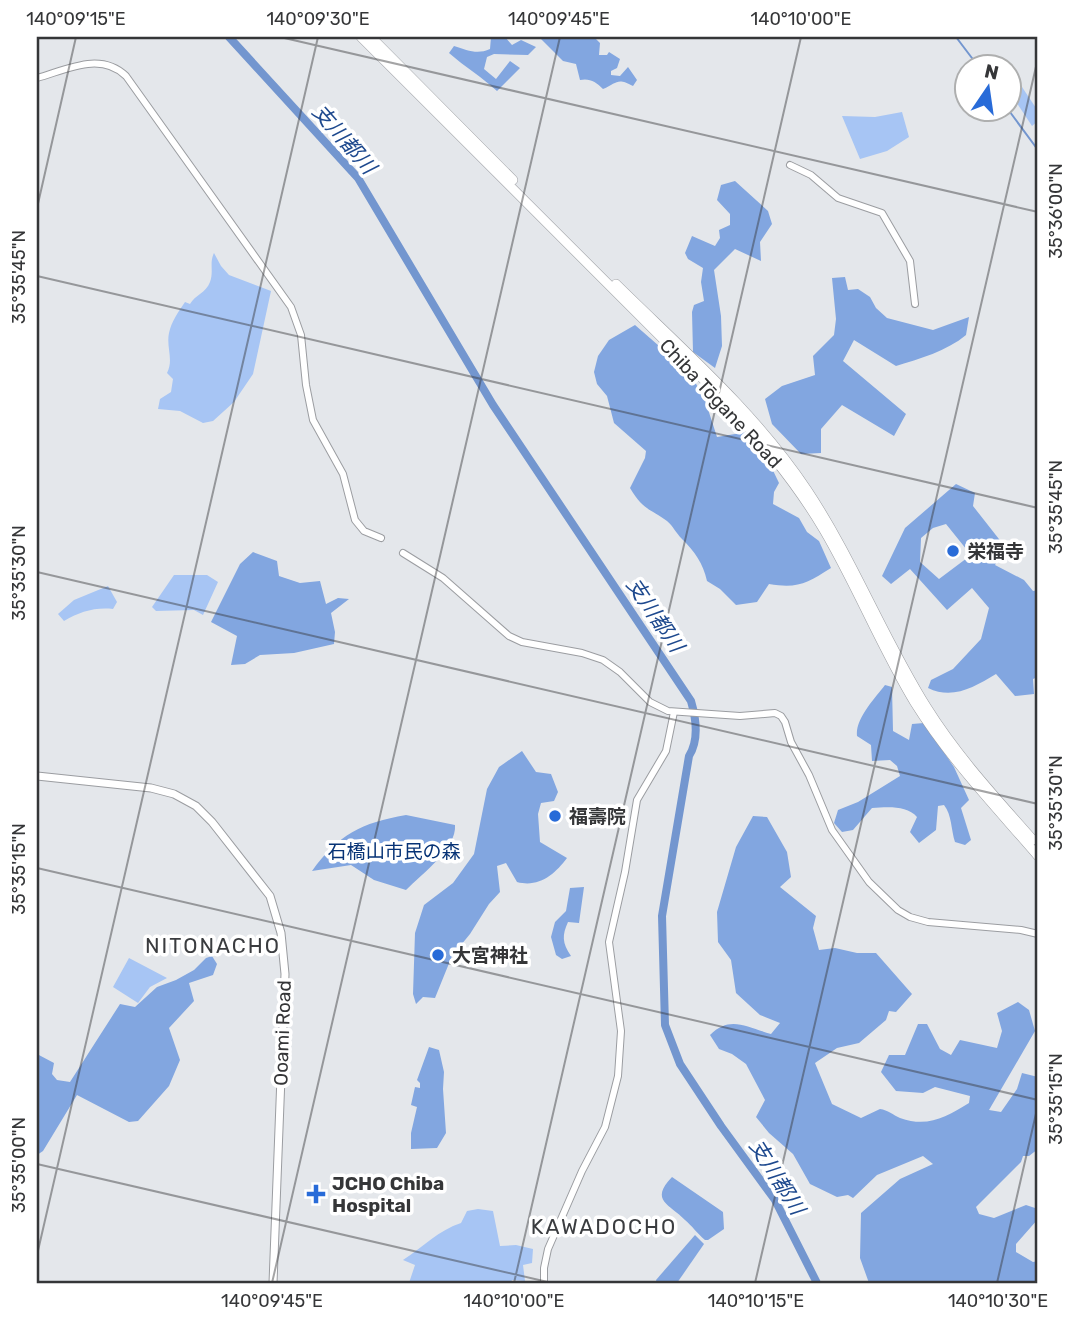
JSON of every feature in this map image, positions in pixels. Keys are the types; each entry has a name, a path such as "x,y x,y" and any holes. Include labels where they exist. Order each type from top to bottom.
{"highway":[{"name":"Chiba Tōgane Road","path":"359,37 716,392 771,453 825,532 887,654 934,732 964,772 1038,856"},
{"path":"371,37 456,122"},
{"path":"380,37 456,122"},
{"name":"Chiba Tōgane Road","path":"456,122 747,414 782,456 824,518 927,708 968,764 1038,846"}],"main road":[{"name":"Ooami Road","path":"37,776 151,788 186,800 212,822 270,896 281,933 285,974 273,1283"}],"street":[{"path":"37,78 93,62 110,64 126,76 291,306 301,335 313,420 343,474 355,520 364,531 381,538"},
{"path":"790,165 811,175 838,198 882,213 910,261 915,303"},
{"path":"403,553 443,578 509,636 522,642 582,653 603,660 620,672 650,702 674,712 748,716 775,713 782,717 791,742 810,775 832,830 874,887 902,914 928,922 1021,930 1038,934"},
{"path":"544,1283 548,1249 582,1171 605,1127 618,1076 621,1031 609,942 622,887 637,800 666,751 674,712"}],"shaded area":[{"path":"1023,88 1038,111 1038,121 1032,126 1023,112"},
{"path":"902,112 909,137 887,151 860,159 842,116 875,117"},
{"path":"214,253 229,275 271,291 253,374 234,402 213,421 203,423 180,411 158,409 160,399 171,392 173,379 167,373 170,363 170,329 185,302 190,304 208,286"},
{"path":"174,575 207,575 218,582 203,615 194,610 156,611 152,607"},
{"path":"108,586 117,602 113,609 87,611 64,621 58,614 74,600"},
{"path":"129,958 167,978 150,987 138,1003 113,987"},
{"path":"467,1211 493,1211 500,1246 516,1245 533,1249 532,1263 523,1265 525,1281 409,1283 415,1265 403,1260 438,1234 461,1223"}],"green space":[{"path":"491,37 505,37 512,45 521,40 536,47 528,55 494,54 487,57 484,69 496,79 510,61 520,68 497,91 449,53 454,46 476,52 485,51 490,49"},
{"path":"539,37 594,37 600,43 599,55 607,55 609,52 620,59 611,75 620,76 628,67 637,80 633,86 620,81 603,89 593,81 580,80 576,64 563,61"},
{"path":"735,181 768,211 772,224 760,242 761,261 735,249 714,270 721,316 722,346 715,368 693,352 692,312 694,305 704,301 701,282 703,268 688,259 685,253 692,236 715,246 720,238 719,230 730,225 730,214 717,200 721,185"},
{"path":"845,277 848,290 858,289 870,297 876,308 887,318 933,330 969,317 966,335 942,350 896,366 854,340 843,361 906,414 894,436 842,405 821,429 821,453 801,454 772,424 765,399 782,386 815,375 813,356 834,335 836,319 832,278"},
{"path":"635,325 690,373 705,400 717,437 747,432 766,456 779,483 774,492 773,504 799,518 807,532 819,541 831,568 802,584 769,584 757,602 736,605 720,589 707,581 698,558 669,523 639,501 630,488 646,451 614,423 607,396 597,384 594,372 598,356 609,340"},
{"path":"956,484 975,493 973,506 1006,548 995,565 1024,580 1033,591 1038,590 1038,677 1033,679 1034,694 1015,696 996,674 955,692 946,693 928,688 931,680 953,669 981,639 989,608 972,588 947,610 910,569 891,584 882,576 905,528","holes":["946,524 971,555 939,579 920,562 921,538 933,528"]},
{"path":"253,552 277,561 279,576 300,583 320,581 326,604 338,598 349,599 331,613 335,632 334,644 294,653 260,655 245,664 231,665 237,636 211,622 240,564"},
{"path":"885,685 892,687 893,731 909,740 912,724 924,723 954,767 969,800 961,808 971,840 965,845 955,842 944,805 938,806 936,830 919,843 910,832 917,817 908,810 872,808 853,830 842,832 834,823 838,810 858,802 900,776 897,766 890,760 872,761 871,745 857,736 862,716"},
{"path":"522,751 536,772 551,774 558,792 554,801 541,803 538,814 540,842 567,858 552,874 532,883 517,882 506,863 497,866 500,892 452,956 435,998 423,997 416,1004 413,994 415,933 424,905 453,883 474,854 487,789 499,767"},
{"name":"石橋山市民の森","path":"406,815 455,825 454,834 445,851 406,890 374,880 351,865 312,871 332,848 352,832 376,822"},
{"path":"753,816 767,817 787,852 791,877 780,887 816,916 813,928 819,950 835,948 857,953 876,953 912,994 896,1012 889,1011 886,1020 859,1043 837,1048 815,1063 832,1104 861,1118 880,1109 910,1121 928,1121 944,1117 969,1103 970,1096 935,1087 923,1093 896,1091 881,1072 889,1055 905,1055 918,1024 927,1024 940,1049 951,1055 960,1040 997,1048 1002,1031 997,1013 1018,1002 1029,1010 1035,1031 989,1110 1001,1112 1017,1089 1022,1073 1038,1077 1038,1149 1029,1156 1023,1156 1021,1162 976,1207 979,1214 994,1218 1026,1205 1038,1209 1038,1219 1016,1244 1016,1252 1033,1262 1038,1261 1038,1283 869,1283 860,1258 861,1213 900,1179 933,1164 923,1156 877,1175 853,1198 848,1195 837,1197 810,1184 793,1154 769,1133 756,1117 765,1100 746,1064 719,1049 710,1035 724,1025 731,1024 771,1034 780,1023 760,1015 736,993 731,960 718,942 717,912 736,847"},
{"path":"584,887 579,923 568,922 565,931 564,939 571,956 562,959 556,955 551,937 555,922 566,911 570,888"},
{"path":"212,956 217,964 213,975 189,983 194,1001 169,1028 180,1060 169,1086 138,1121 129,1122 77,1095 43,1151 37,1155 37,1054 54,1063 52,1074 57,1080 70,1082 120,1004 135,1007 157,987 194,970 206,958"},
{"path":"429,1047 439,1050 444,1072 446,1133 437,1148 411,1149 411,1133 417,1107 411,1105 415,1087 420,1088 417,1080"},
{"path":"672,1177 723,1212 724,1229 705,1240 664,1202 662,1192"},
{"path":"695,1235 704,1244 677,1283 657,1283 656,1280"}],"waterway":[{"name":"支川都川","path":"229,37 358,178 493,405 691,701 695,736 689,756 662,916 665,1025 680,1064 775,1200 817,1283"},
{"path":"956,37 967,52"},
{"path":"1017,122 1038,150"}],"place":[{"name":"栄福寺","path":"953,551"},
{"name":"福壽院","path":"555,816"},
{"name":"大宮神社","path":"438,955"},
{"name":"JCHO Chiba Hospital","path":"316,1194"}],"district":[{"name":"NITONACHO","path":"213,946"},
{"name":"KAWADOCHO","path":"604,1227"}]}
